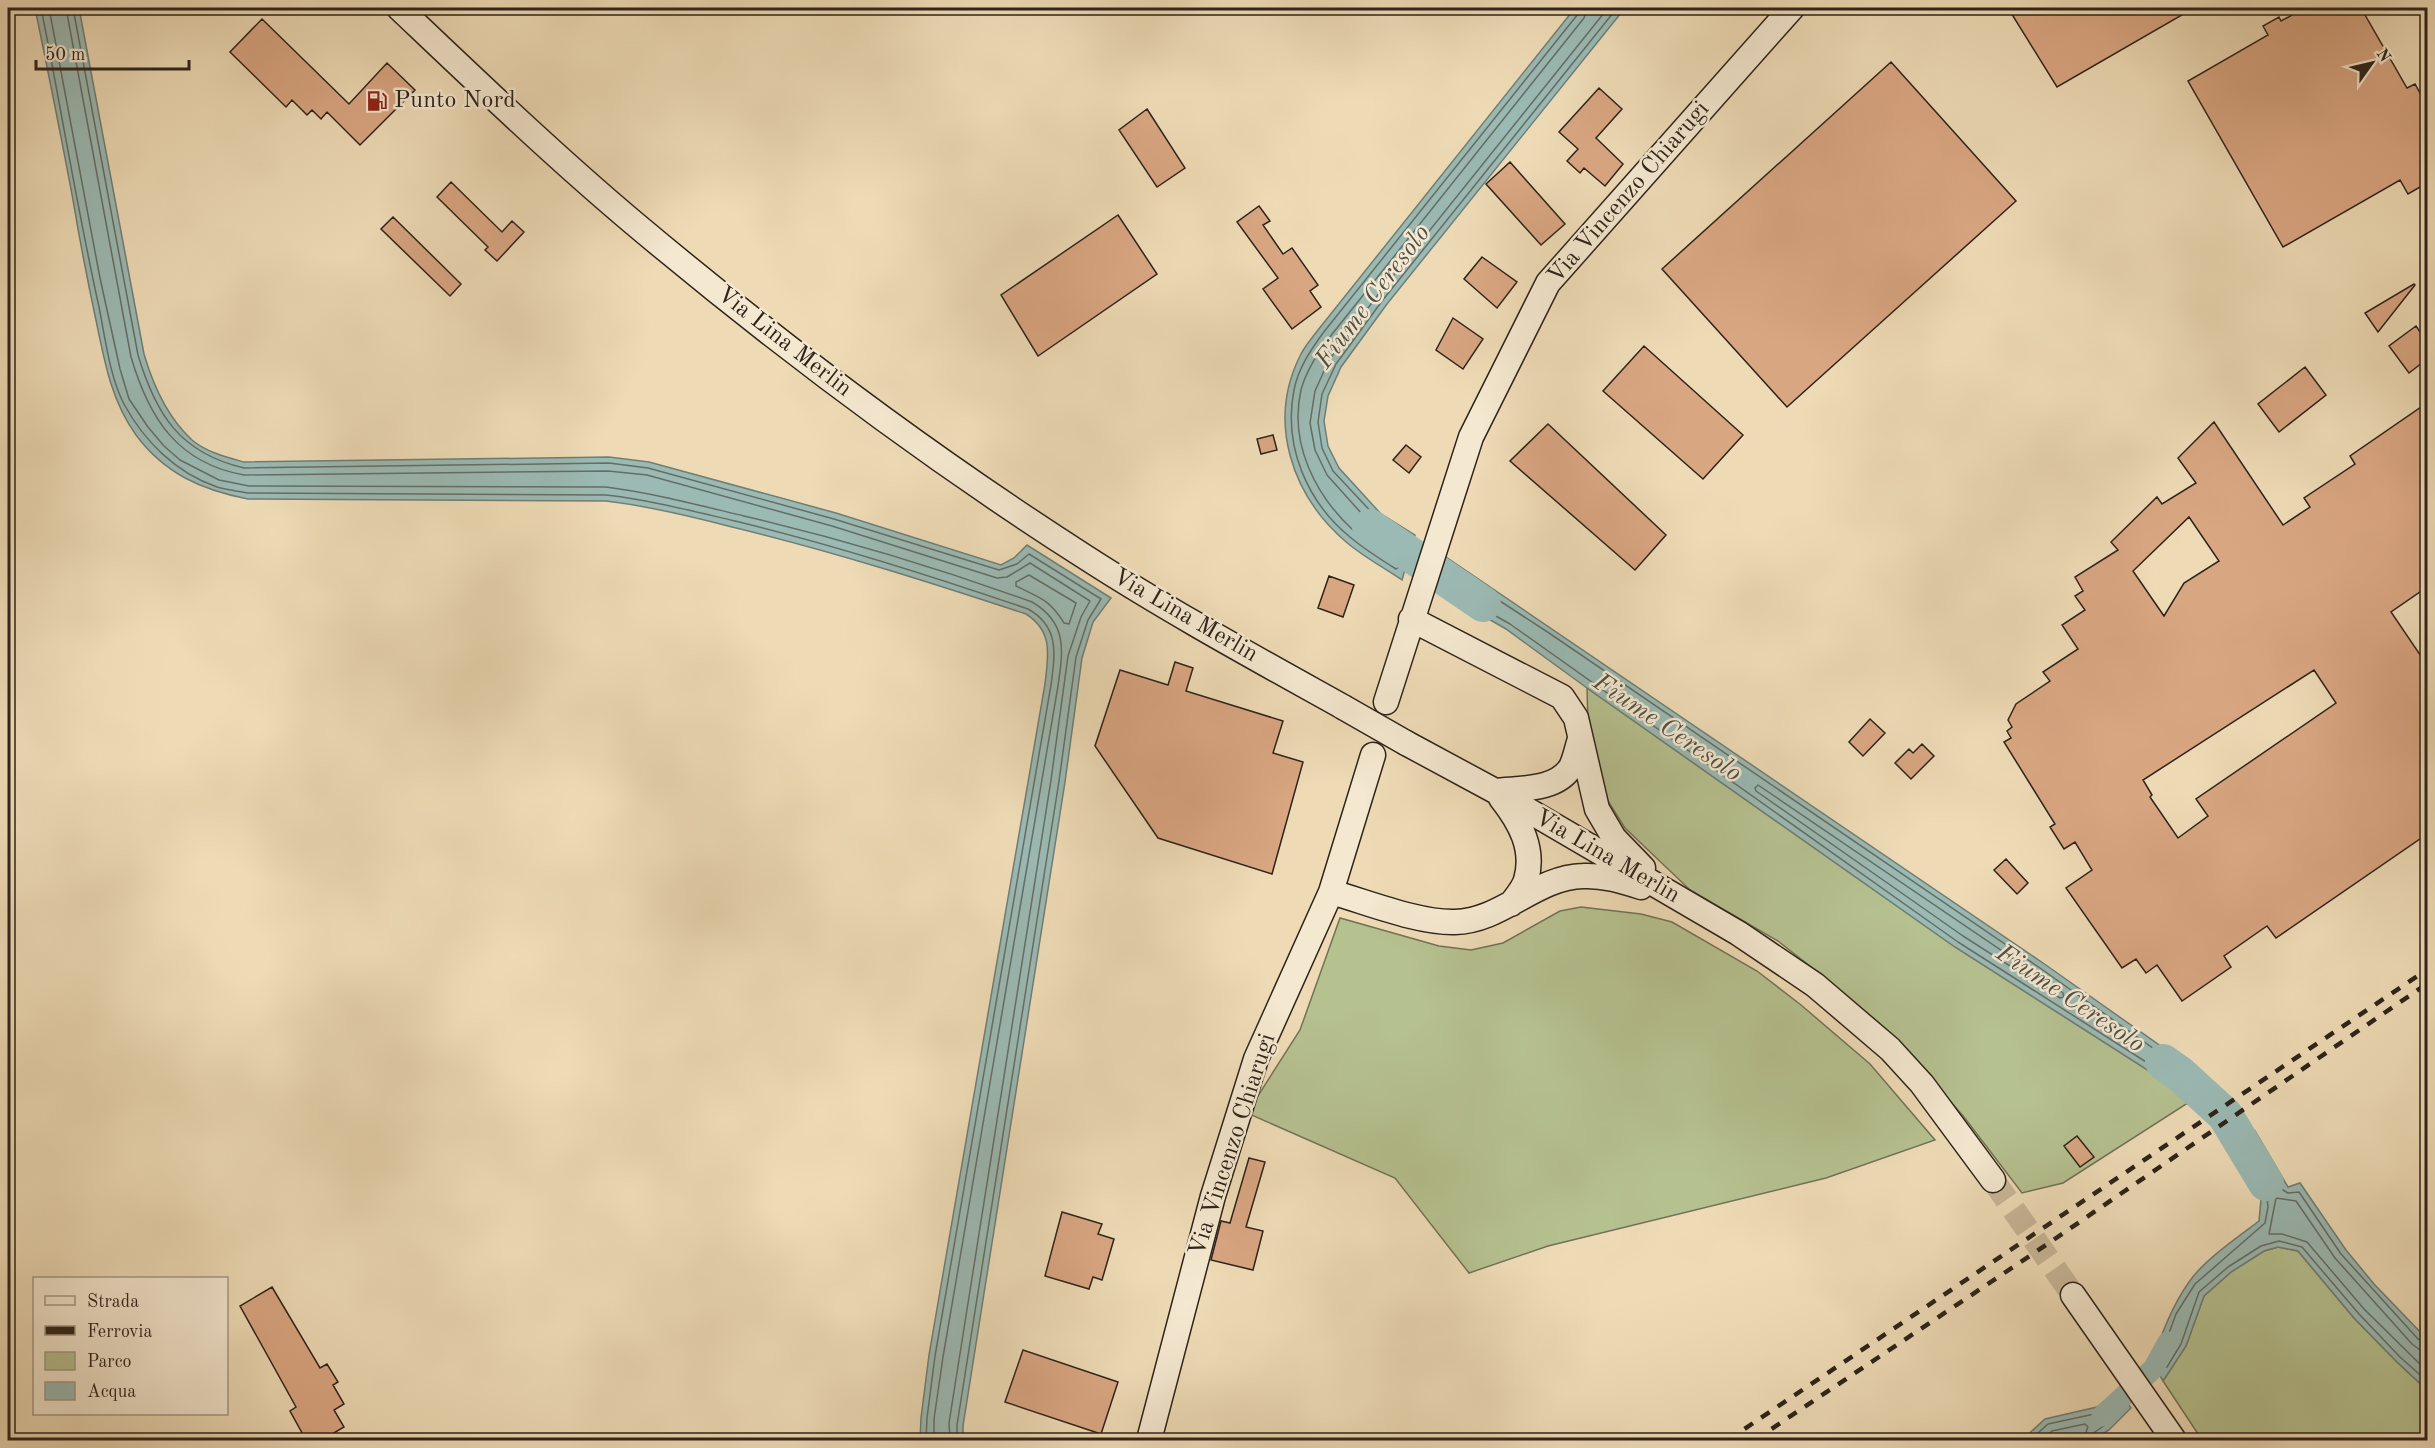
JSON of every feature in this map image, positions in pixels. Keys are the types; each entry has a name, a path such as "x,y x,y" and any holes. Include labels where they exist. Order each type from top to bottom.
{"main road":[{"name":"Via Lina Merlin","path":"399,8 489,93 634,223 834,383 972,481 1107,571 1206,630 1495,791 1780,959 1815,985 1890,1049 1922,1084 1993,1180"},
{"name":"Via Vincenzo Chiarugi","path":"1386,702 1471,437 1548,283 1792,8"},
{"path":"1411,619 1562,697 1576,718 1597,809 1614,838 1634,861 1679,899"},
{"path":"1495,791 1545,785 1559,780 1571,766 1580,739"},
{"name":"Via Vincenzo Chiarugi","path":"1149,1440 1213,1196 1256,1059 1331,892 1373,755"},
{"path":"1495,791 1525,835 1529,858 1526,881 1511,904"},
{"path":"1331,892 1421,918 1455,922 1491,915 1547,885 1581,876 1608,878 1679,899"},
{"path":"2073,1295 2174,1440"}],"green space":[{"path":"1587,688 1955,947 2165,1081 2191,1101 2063,1183 2022,1193 1964,1117 1895,1038 1778,941 1690,890 1625,828 1608,801 1600,779 1588,724"},
{"path":"1581,907 1641,914 1672,922 1757,971 1870,1064 1935,1140 1826,1178 1548,1246 1469,1273 1395,1178 1247,1113 1300,1030 1340,918 1439,946 1471,950 1503,943 1560,911"},
{"path":"2278,1247 2298,1251 2354,1318 2427,1390 2427,1440 2202,1440 2163,1381 2186,1346 2204,1296 2231,1272 2264,1251"}],"water":[{"path":"35,8 79,8 144,354 168,411 183,431 204,448 244,462 609,457 649,462 836,513 1001,565 1014,558 1027,545 1111,598 1093,622 1082,658 1065,782 963,1426 963,1440 920,1440 921,1418 929,1355 1045,684 1048,654 1041,629 1026,614 953,590 769,536 638,506 606,501 248,499 215,491 172,470 147,449 136,435 121,409 110,382 90,294"},
{"path":"1575,8 1625,8 1387,304 1341,367 1328,396 1324,421 1328,446 1339,468 1381,514 1415,535 1402,580 1365,557 1345,541 1326,523 1311,502 1290,456 1286,431 1286,406 1290,381 1300,356 1311,339"},
{"path":"1446,557 2043,963 2216,1085 2191,1101 2165,1081 1955,947 1506,629 1440,591"},
{"path":"2255,1131 2288,1187 2300,1183 2346,1250 2374,1284 2427,1339 2427,1390 2354,1318 2298,1251 2278,1247 2264,1251 2231,1272 2204,1296 2186,1346 2163,1381 2152,1362 2168,1320 2183,1291 2203,1265 2259,1221 2261,1199 2229,1149"},
{"path":"2118,1390 2131,1408 2109,1430 2095,1439 2022,1440 2045,1419 2097,1407"}],"building":[{"path":"2008,8 2194,8 2057,87"},
{"path":"2305,8 2361,8 2407,88 2415,84 2427,106 2427,183 2408,194 2400,180 2283,247 2188,81 2268,35 2263,26 2279,17 2281,21"},
{"path":"262,19 349,104 387,63 415,90 360,145 327,112 321,119 312,110 307,115 292,100 286,107 230,52"},
{"path":"1891,62 2016,201 1787,407 1662,269"},
{"path":"1599,88 1622,109 1596,138 1623,164 1605,186 1584,168 1580,173 1567,161 1578,149 1559,132"},
{"path":"1147,109 1185,168 1157,187 1119,130"},
{"path":"1510,162 1565,224 1541,245 1486,184"},
{"path":"451,182 502,232 512,221 524,232 497,261 485,250 488,247 437,197"},
{"path":"1259,206 1270,221 1263,225 1283,254 1292,248 1318,285 1310,291 1321,307 1292,329 1263,289 1278,278 1237,222"},
{"path":"1118,215 1157,274 1038,356 1001,295"},
{"path":"393,217 461,284 450,296 381,229"},
{"path":"1482,257 1517,282 1497,308 1464,279"},
{"path":"2415,285 2378,332 2365,313"},
{"path":"1453,318 1483,339 1463,369 1436,350"},
{"path":"2416,326 2427,342 2421,347 2427,359 2409,373 2389,346"},
{"path":"1644,346 1743,435 1703,479 1603,391"},
{"path":"2305,367 2326,395 2279,432 2258,404"},
{"path":"2427,403 2427,587 2391,612 2427,665 2427,834 2276,938 2267,926 2224,956 2231,967 2182,1001 2157,965 2146,973 2136,959 2122,968 2066,888 2092,870 2075,842 2064,849 2050,827 2055,824 2004,742 2011,738 2007,731 2012,727 2008,720 2016,704 2050,681 2043,672 2078,649 2062,625 2085,610 2075,596 2083,591 2075,577 2118,550 2111,542 2157,497 2162,504 2196,483 2178,458 2214,422 2283,525 2310,507 2304,498 2355,464 2350,456","holes":["2189,517 2219,561 2184,583 2164,616 2133,571","2314,670 2336,703 2196,799 2208,816 2178,838 2150,797 2152,795 2143,780"]},
{"path":"1548,424 1666,535 1635,570 1510,461"},
{"path":"1273,435 1277,450 1261,454 1257,439"},
{"path":"1406,445 1421,457 1409,473 1393,460"},
{"path":"1329,576 1354,585 1343,617 1318,608"},
{"path":"1175,662 1193,668 1186,691 1283,721 1273,753 1303,762 1272,874 1158,838 1095,746 1120,670 1168,685"},
{"path":"1870,719 1885,733 1863,756 1849,742"},
{"path":"1922,744 1934,756 1911,779 1895,763 1909,749 1913,753"},
{"path":"2006,859 2028,883 2017,894 1994,870"},
{"path":"2077,1136 2094,1157 2080,1167 2064,1146"},
{"path":"1249,1158 1265,1162 1246,1227 1263,1231 1253,1270 1211,1260 1221,1221 1230,1223"},
{"path":"1062,1212 1102,1224 1098,1234 1114,1239 1102,1280 1093,1277 1089,1289 1045,1276"},
{"path":"272,1287 320,1368 327,1364 338,1382 333,1385 344,1404 334,1410 344,1427 322,1440 306,1440 290,1411 296,1407 240,1306"},
{"path":"1023,1350 1118,1382 1101,1434 1005,1402"}],"waterway":[{"name":"Fiume Ceresolo","path":"1370,527 1483,604"},
{"name":"Fiume Ceresolo","path":"2163,1062 2180,1074 2225,1115 2266,1183"},
{"path":"2102,1416 2153,1369 2168,1342"}],"tunnel":[{"path":"1993,1180 2073,1295"}],"railway":[{"path":"1728,1440 2428,969"},
{"path":"1755,1440 2046,1245 2428,983"}],"place":[{"name":"Punto Nord","path":"377,101"}]}
